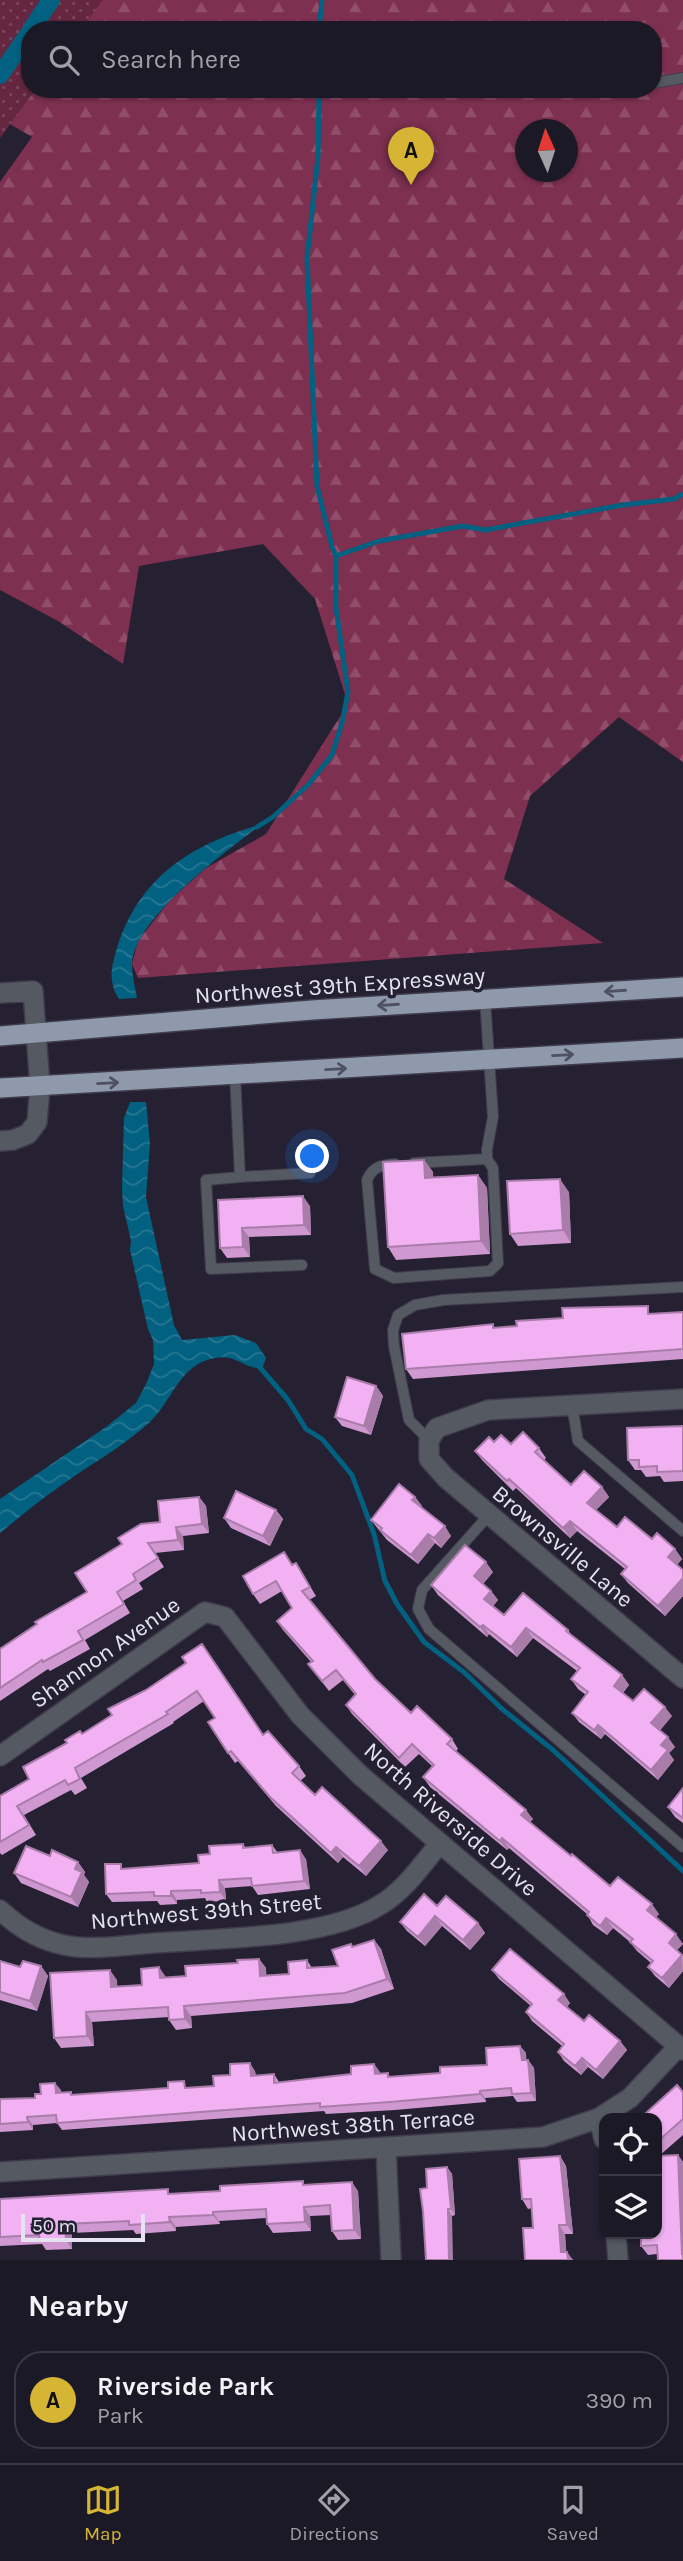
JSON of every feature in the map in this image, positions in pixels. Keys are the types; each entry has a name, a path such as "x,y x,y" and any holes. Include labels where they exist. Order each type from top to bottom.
{"highway":[{"name":"Northwest 39th Expressway","path":"0,1036 485,999 683,987"},
{"path":"0,1088 683,1048"}],"street":[{"path":"0,993 33,991 40,1087 37,1122 28,1134 0,1142"},
{"path":"429,1440 438,1428 488,1410 683,1399"},
{"name":"Brownsville Lane","path":"429,1440 429,1459 446,1478 683,1678"},
{"name":"Shannon Avenue","path":"0,1756 205,1612"},
{"name":"North Riverside Drive","path":"205,1612 225,1617 300,1715 360,1775 681,2048"},
{"name":"Northwest 39th Street","path":"0,1910 16,1924 39,1937 66,1946 121,1945 313,1929 349,1920 381,1905 410,1879 439,1844"},
{"name":"Northwest 38th Terrace","path":"0,2172 542,2137 598,2118 630,2098 681,2048"},
{"path":"386,2148 391,2260"},
{"path":"616,2239 618,2260"}],"lane":[{"path":"662,82 683,78"},
{"path":"485,999 494,1117 487,1149 492,1168 498,1263 491,1271 394,1278 375,1269 366,1180 371,1171 382,1165 488,1159"},
{"path":"235,1075 240,1177"},
{"path":"302,1265 211,1269 205,1180 310,1173"},
{"path":"429,1440 409,1420 394,1346 393,1330 398,1315 415,1305 443,1300 683,1287"},
{"path":"572,1405 578,1441 683,1531"},
{"path":"488,1516 422,1590 418,1609 429,1629 683,1847"}],"green space":[{"path":"0,0 683,0 683,762 619,717 530,796 504,879 603,943 138,978 132,964 138,941 171,899 206,868 266,834 348,704 315,599 263,544 139,566 123,664 58,621 0,590 0,182 32,137 0,118"}],"shaded area":[{"path":"0,0 103,0 88,21 21,21 21,98 29,98 0,138"}],"water":[{"path":"262,824 206,868 164,907 136,947 132,965 137,998 119,999 113,986 112,974 117,948 127,923 155,882 172,866 192,853 237,832"},
{"path":"130,1102 146,1102 150,1143 146,1197 174,1325 182,1340 235,1335 256,1343 266,1358 262,1369 224,1357 197,1365 182,1379 157,1414 140,1431 51,1492 0,1533 0,1499 106,1427 136,1403 154,1364 153,1340 148,1329 130,1250 131,1241 123,1206 124,1118"}],"building":[{"path":"424,1160 425,1178 478,1175 481,1241 388,1247 383,1162"},
{"path":"560,1179 563,1230 510,1234 507,1181"},
{"path":"303,1196 304,1225 242,1228 243,1247 220,1248 218,1200"},
{"path":"648,1306 648,1314 683,1312 683,1349 406,1369 402,1334 493,1324 493,1328 517,1326 516,1321 563,1318 562,1308"},
{"path":"347,1377 376,1386 364,1426 335,1417"},
{"path":"683,1426 683,1471 657,1472 657,1466 639,1467 639,1460 628,1460 627,1428"},
{"path":"523,1432 539,1448 535,1452 571,1485 584,1471 602,1487 587,1503 617,1527 625,1517 652,1539 657,1533 675,1549 668,1557 683,1570 683,1578 658,1606 621,1574 627,1567 570,1521 563,1528 475,1451 489,1437 494,1442 501,1435 511,1444"},
{"path":"399,1484 415,1497 412,1500 445,1526 434,1538 428,1534 411,1555 371,1520"},
{"path":"236,1491 276,1510 263,1536 224,1518"},
{"path":"199,1497 202,1524 176,1527 178,1540 148,1543 158,1558 133,1574 136,1580 117,1592 124,1604 78,1631 83,1640 43,1662 42,1660 0,1688 0,1649 37,1624 35,1622 87,1592 75,1573 122,1544 118,1538 141,1524 160,1522 158,1501"},
{"path":"465,1545 486,1562 474,1576 491,1591 484,1599 504,1615 523,1593 622,1675 614,1686 633,1701 644,1689 665,1707 651,1723 668,1737 661,1745 668,1750 651,1770 598,1725 594,1730 572,1713 588,1692 571,1679 580,1668 526,1628 511,1647 483,1625 480,1627 431,1585"},
{"path":"284,1552 292,1565 296,1563 310,1587 302,1591 375,1679 411,1713 417,1706 452,1739 447,1744 526,1810 521,1815 571,1856 572,1854 610,1886 618,1877 652,1904 647,1910 676,1934 669,1943 682,1955 662,1978 648,1967 653,1961 630,1942 633,1939 606,1918 600,1926 587,1915 589,1912 502,1838 500,1841 423,1777 434,1765 412,1744 399,1758 346,1705 356,1694 336,1670 322,1681 308,1664 313,1661 277,1621 292,1608 276,1581 253,1594 243,1576"},
{"path":"202,1644 263,1735 268,1731 299,1766 292,1773 315,1795 322,1787 381,1841 359,1866 336,1847 331,1853 269,1796 231,1751 228,1753 208,1722 215,1718 197,1691 166,1712 168,1714 75,1768 80,1779 68,1785 65,1780 17,1806 29,1825 0,1842 0,1796 29,1779 23,1767 67,1743 65,1740 80,1731 82,1734 112,1715 108,1709 146,1690 186,1663 182,1657"},
{"path":"683,1788 683,1818 668,1807"},
{"path":"243,1844 243,1848 272,1845 273,1853 300,1850 304,1881 252,1886 251,1878 219,1880 220,1892 171,1891 171,1896 154,1896 154,1892 106,1894 105,1864 121,1864 121,1869 199,1863 198,1855 210,1854 209,1846"},
{"path":"26,1846 50,1856 52,1850 78,1862 75,1869 82,1872 71,1897 14,1873"},
{"path":"424,1894 437,1906 446,1896 478,1923 463,1940 435,1916 418,1937 400,1922"},
{"path":"374,1940 387,1979 345,1993 184,2006 185,2019 169,2020 168,2007 86,2012 87,2036 54,2038 50,1973 110,1970 111,1987 142,1985 141,1969 159,1967 160,1978 186,1976 185,1966 259,1959 260,1976 289,1974 288,1962 307,1960 307,1968 338,1966 332,1950"},
{"path":"510,1949 564,1994 558,2000 584,2021 589,2015 620,2041 596,2070 582,2058 575,2066 558,2052 564,2044 526,2012 532,2004 492,1970"},
{"path":"0,1961 20,1967 23,1961 41,1966 30,2001 0,1992"},
{"path":"520,2046 522,2060 528,2060 531,2093 512,2094 511,2088 480,2091 480,2094 320,2107 320,2103 57,2123 56,2115 27,2117 28,2122 0,2124 0,2099 35,2098 35,2094 41,2094 40,2084 55,2083 56,2093 71,2092 71,2095 168,2088 168,2082 184,2081 185,2088 214,2086 213,2076 230,2075 230,2064 250,2063 251,2076 274,2074 274,2083 351,2074 351,2066 374,2064 375,2074 388,2073 388,2077 440,2073 440,2067 487,2065 486,2048"},
{"path":"677,2085 683,2092 683,2119 662,2138 662,2113 646,2113"},
{"path":"678,2155 683,2260 658,2260 657,2245 641,2246 641,2239 662,2239 662,2156"},
{"path":"560,2156 567,2225 559,2225 561,2252 567,2252 568,2260 525,2260 523,2228 533,2228 531,2199 522,2199 519,2159"},
{"path":"447,2167 451,2209 448,2209 449,2260 426,2260 420,2189 427,2188 426,2169"},
{"path":"303,2181 303,2185 352,2182 354,2230 332,2231 330,2205 304,2207 305,2222 267,2224 266,2209 169,2217 170,2222 129,2225 129,2221 65,2224 66,2240 40,2241 39,2235 0,2237 0,2199 168,2189 168,2194 220,2191 220,2186"}],"waterway":[{"path":"37,21 51,0"},
{"path":"320,21 322,0"},
{"path":"0,75 21,45"},
{"path":"257,827 273,817 309,784 332,755 348,692 336,608 336,556 317,486 307,258 318,157 319,98"},
{"path":"336,556 379,541 463,526 485,530 623,505 674,499 683,494"},
{"path":"257,1364 288,1400 306,1429 322,1439 352,1475 374,1534 385,1581 397,1604 424,1642 465,1673 502,1709 553,1750 683,1871"}],"place":[{"name":"Riverside Park","path":"411,185"}]}
